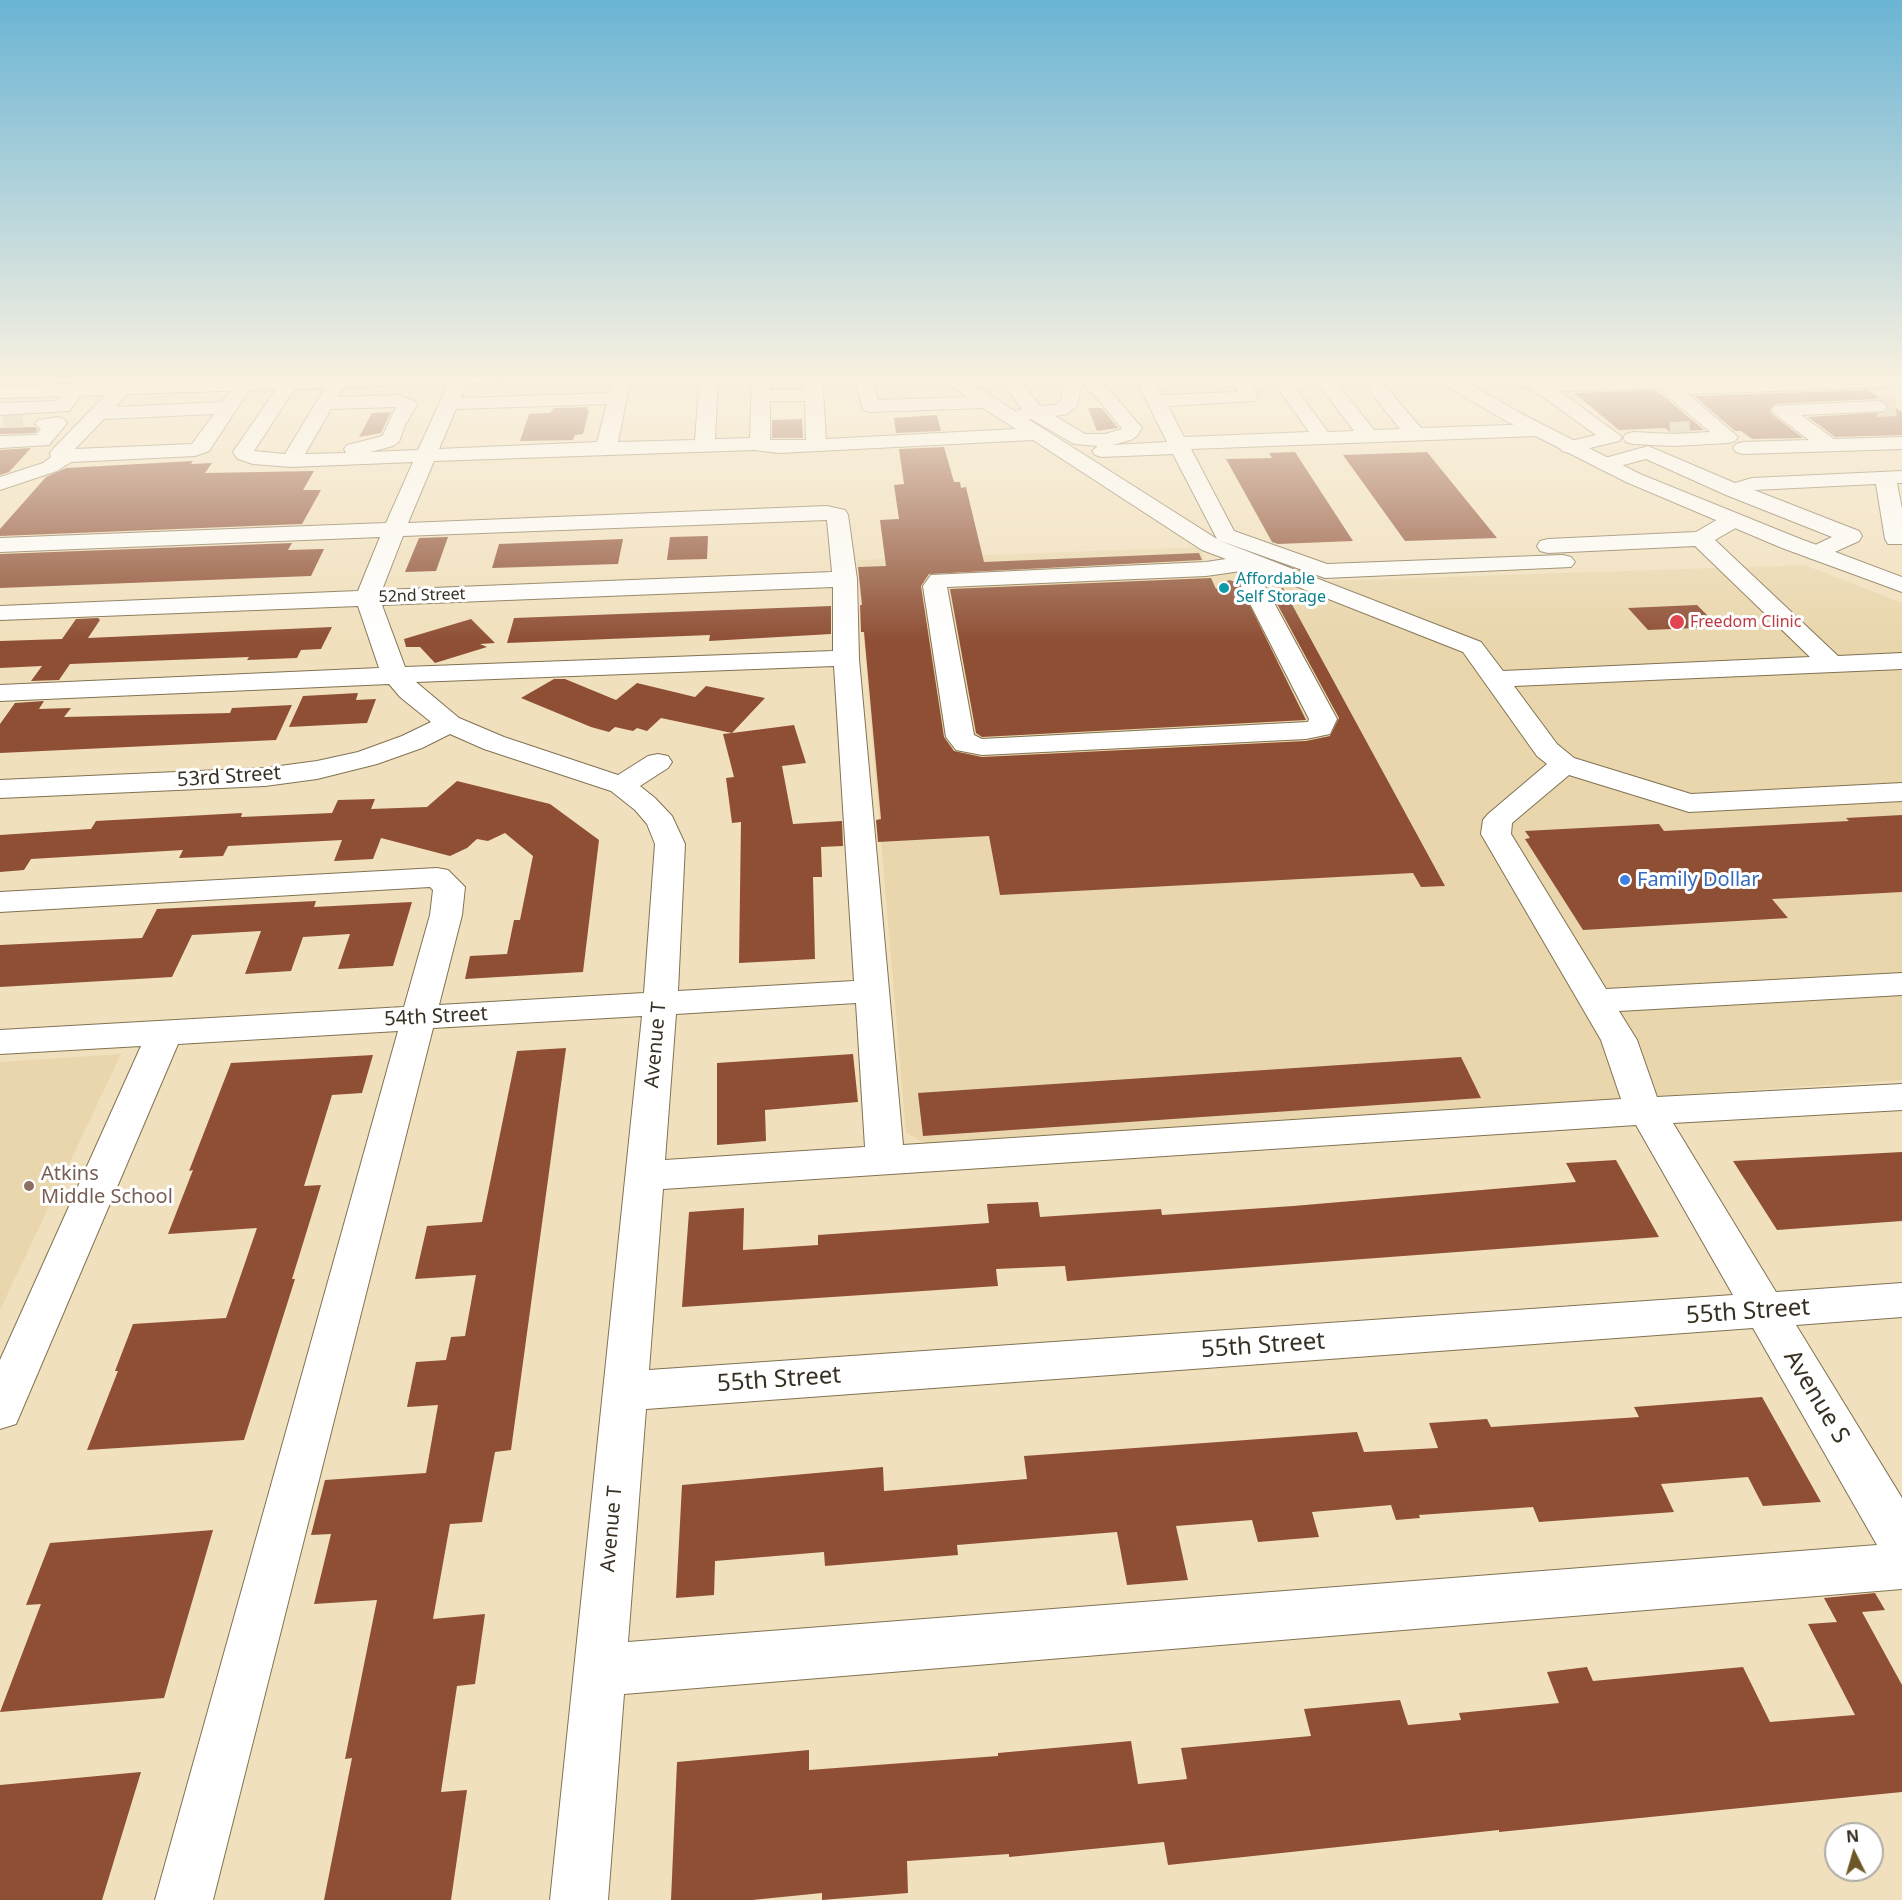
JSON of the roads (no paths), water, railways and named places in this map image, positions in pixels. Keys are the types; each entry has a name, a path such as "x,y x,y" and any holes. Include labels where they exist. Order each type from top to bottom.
{"main road":[{"path":"0,484 52,465"},
{"path":"367,598 421,465"},
{"path":"1085,465 1210,545 1472,647 1547,750 1564,764 1689,803 1902,792"},
{"path":"1189,465 1225,535 1325,571 1556,554 1701,539 1732,520"},
{"path":"1606,465 1732,520 1902,585"},
{"path":"1691,465 1713,480 1734,490 1851,536 1900,544 1897,476"},
{"path":"1713,480 1897,476"},
{"path":"1699,506 1752,484 1897,476"},
{"path":"0,545 827,513 837,515 845,579 846,659 885,1161"},
{"path":"1817,553 1851,536"},
{"path":"1701,539 1830,663"},
{"path":"1253,562 1253,586 1323,719 1320,728 1305,731 982,747 966,744 960,737 936,585 939,580 1206,569 1253,562"},
{"name":"52nd Street","path":"0,613 845,579"},
{"name":"Avenue T","path":"367,598 395,675 409,691 449,724 494,744 621,785 645,804 661,822 670,844 660,1004 579,1900"},
{"path":"0,693 395,675 846,659"},
{"path":"1497,679 1902,661"},
{"name":"53rd Street","path":"0,789 265,777 317,770 367,758 412,742 449,724"},
{"path":"621,785 658,762"},
{"name":"Avenue S","path":"1564,764 1498,820 1496,834 1619,1040 1642,1104 1902,1542"},
{"path":"0,902 437,877 449,887 446,915 184,1900"},
{"path":"1595,1001 1902,984"},
{"name":"54th Street","path":"0,1042 873,991"},
{"path":"0,1410 165,1032"},
{"path":"644,1176 885,1161 1642,1104 1902,1096"},
{"name":"55th Street","path":"625,1391 1902,1300"},
{"path":"599,1671 1902,1566"}],"place":[{"name":"Affordable Self Storage","path":"1224,588"},
{"name":"Freedom Clinic","path":"1677,622"},
{"name":"Family Dollar","path":"1625,880"},
{"name":"Atkins Middle School","path":"29,1186"}]}
